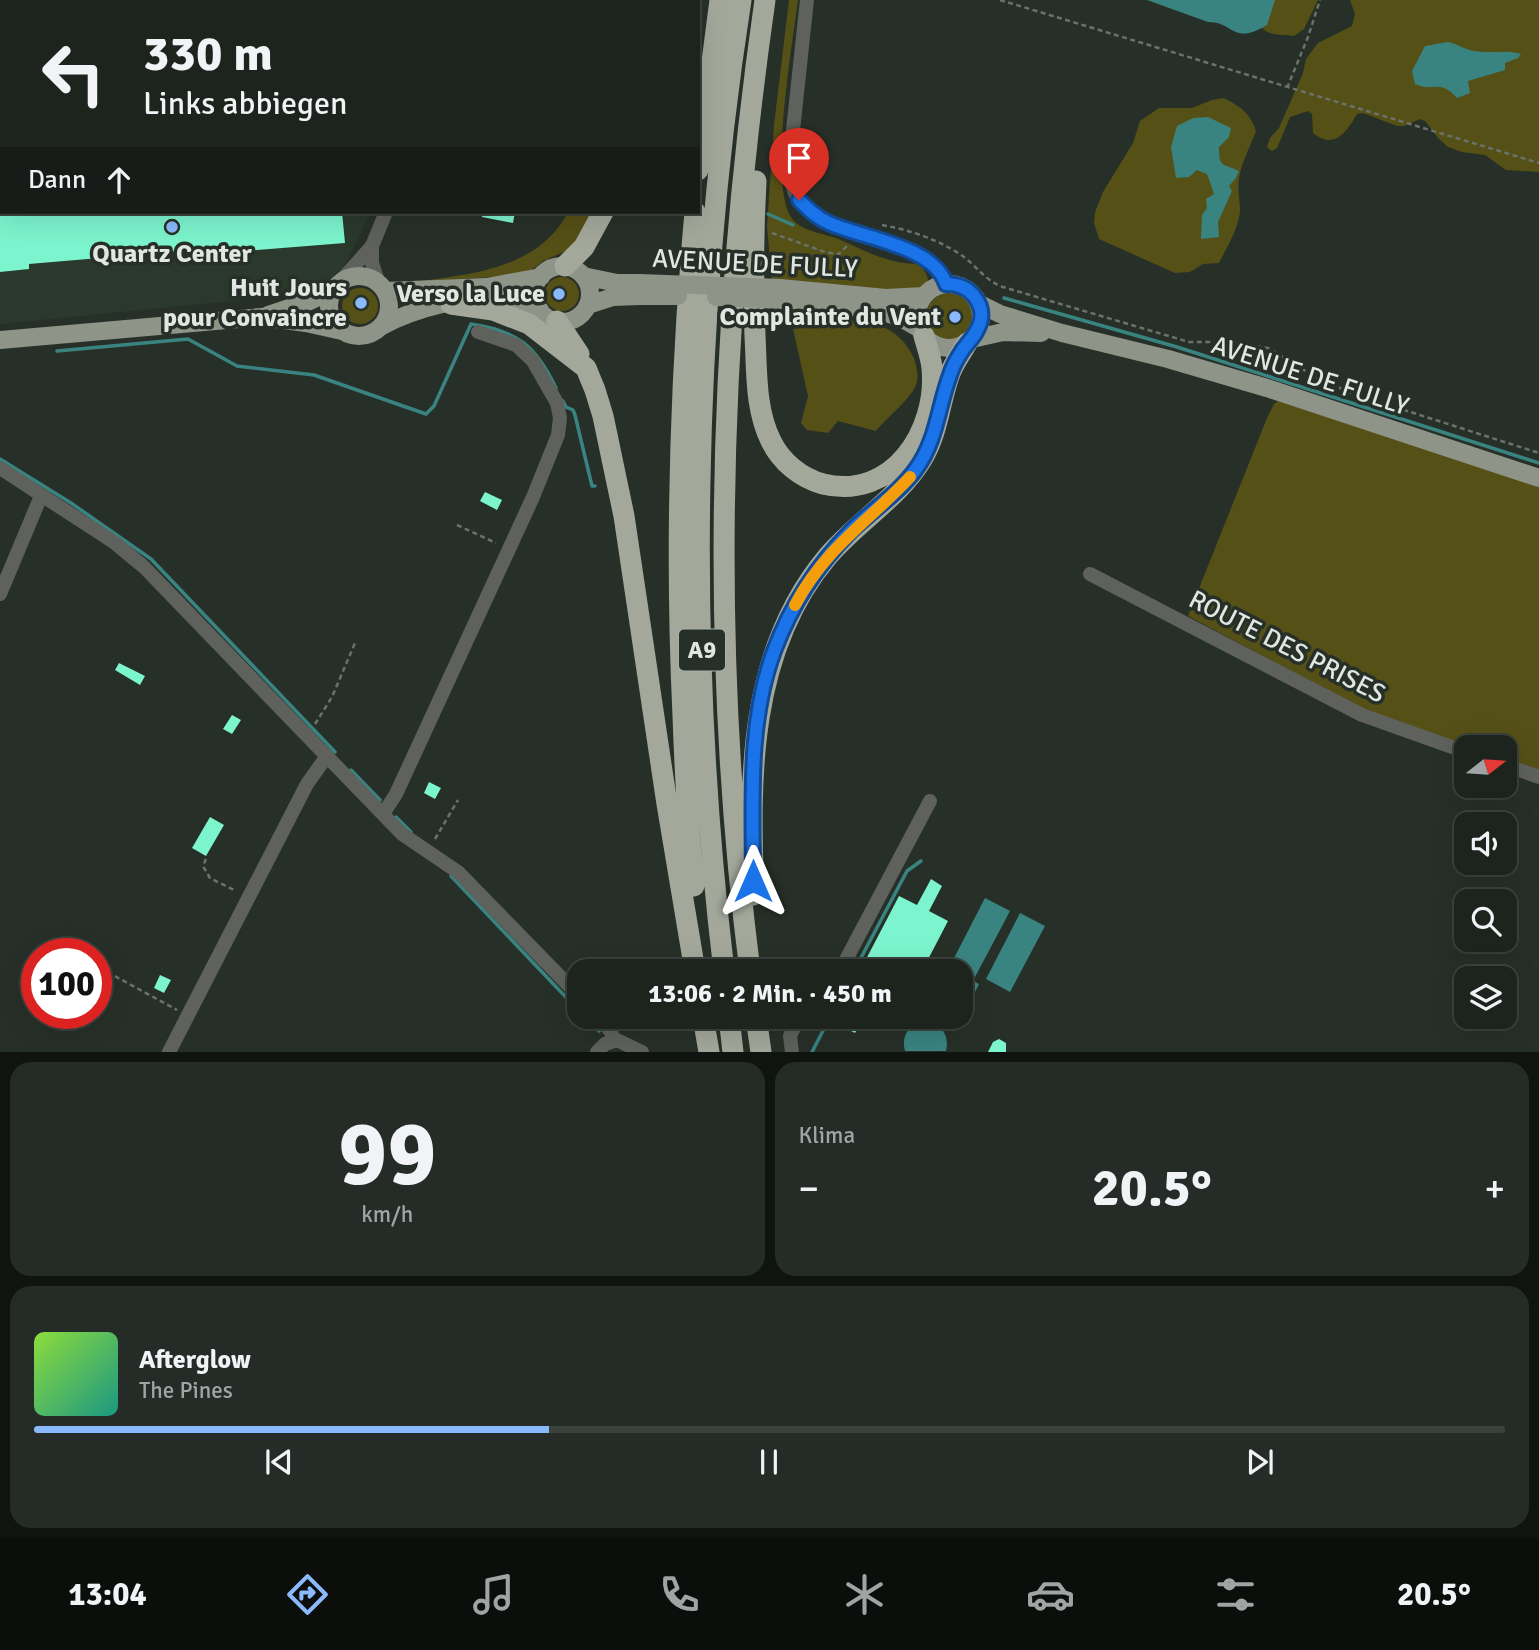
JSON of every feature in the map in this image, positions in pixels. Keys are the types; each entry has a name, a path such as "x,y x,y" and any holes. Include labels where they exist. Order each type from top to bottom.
{"highway":[{"path":"700,155 720,0"},
{"name":"A9","path":"723,959 710,829 703,693 701,468 714,231 741,0"},
{"path":"766,0 755,188 755,325 761,410 770,439 783,458 794,469 812,480 840,486 869,483 899,465 915,445 929,408 932,368 922,333"},
{"path":"749,959 736,844 729,736 726,494 738,238 766,0"},
{"path":"574,271 602,214"},
{"name":"A9","path":"695,214 683,377 678,560 691,861 703,959"},
{"path":"451,304 493,310 529,324 586,368"},
{"path":"548,316 576,348 603,416 624,516 693,959"},
{"path":"756,959 753,881 755,742 762,696 774,650 798,600 827,557 903,484 921,461 933,439 951,372 970,341"},
{"path":"706,1029 711,1052"},
{"path":"710,1029 711,1052"},
{"path":"730,1029 733,1052"},
{"path":"759,1029 762,1052"}],"main road":[{"path":"337,286 330,297 329,312 335,325 351,336 365,337 412,312 451,304 503,299 569,321 588,305 589,288 574,271 553,268 541,276 487,287 382,287"},
{"name":"AVENUE DE FULLY","path":"574,271 639,290 886,298 924,296"},
{"path":"261,317 310,301 348,278 359,276 370,278 382,287 389,309 382,326"},
{"path":"541,276 535,293 548,316"},
{"path":"946,284 962,287 972,294 978,303 981,322 970,341 958,347 944,348 935,345 922,333 917,312 924,296 934,288 946,284"},
{"name":"AVENUE DE FULLY","path":"588,305 639,290"},
{"name":"AVENUE DE FULLY","path":"780,294 878,310 901,318 922,333"},
{"name":"AVENUE DE FULLY","path":"978,303 1000,314 1062,333 1148,353 1242,381 1539,478"},
{"path":"0,340 261,317 342,331"},
{"name":"AVENUE DE FULLY","path":"970,341 1003,332 1062,333"}],"street":[{"path":"807,0 790,158 791,183 799,200 827,223 925,259 940,271 946,284"},
{"path":"337,286 372,246 385,214"},
{"path":"372,246 373,271 382,287"},
{"path":"383,814 402,783 509,549 556,444 560,426 559,410 543,376 524,351 509,341 478,332"},
{"path":"0,468 115,543 144,567 401,834 458,872 567,984"},
{"path":"0,594 41,496"},
{"name":"ROUTE DES PRISES","path":"1090,574 1362,715 1454,748"},
{"path":"169,1052 307,784 327,756"},
{"path":"1517,769 1539,777"},
{"path":"846,959 930,801"},
{"path":"609,1029 614,1040"},
{"path":"792,1052 790,1036 793,1029"},
{"path":"597,1052 614,1040 622,1040 642,1052"}],"path":[{"path":"1000,0 1539,163"},
{"path":"1287,88 1320,0"},
{"path":"765,231 825,253 839,254 864,226 874,223 896,228 935,241 964,257 988,280 1003,287 1189,342 1227,342 1268,348 1317,378 1354,394 1539,453"},
{"path":"457,525 509,549"},
{"path":"306,734 325,712 355,643"},
{"path":"426,850 458,800"},
{"path":"206,859 203,866 210,878 249,897"},
{"path":"112,975 188,1016"}],"shaded area":[{"path":"789,0 798,0 784,115 782,180 786,205 794,221 805,228 880,257 919,264 928,280 917,292 772,282 767,227 774,125"},
{"path":"1272,0 1318,0 1304,29 1294,36 1265,31 1259,23"},
{"path":"1350,0 1539,0 1539,172 1506,170 1485,155 1448,147 1425,121 1420,119 1397,126 1363,113 1357,114 1339,137 1327,140 1313,133 1312,114 1308,111 1290,117 1277,148 1272,151 1267,147 1270,138 1279,128 1303,73 1306,59 1318,43 1352,26 1355,14"},
{"path":"1224,98 1244,111 1256,131 1239,178 1240,211 1237,225 1219,263 1203,264 1190,272 1175,273 1099,239 1094,223 1095,212 1103,192 1133,143 1140,121 1159,108 1192,108"},
{"path":"0,214 370,214 343,269 310,293 0,324"},
{"path":"567,214 592,214 581,235 568,250 543,261 530,271 508,276 404,283 474,273 496,267 518,259 538,247 554,232"},
{"path":"562,277 574,282 579,294 574,306 562,311 550,306 545,294 550,282"},
{"path":"360,288 373,293 378,306 373,319 360,324 347,319 342,306 347,293"},
{"path":"950,293 967,300 974,317 967,334 950,341 933,334 926,317 933,300"},
{"path":"851,320 891,331 905,343 917,368 914,390 876,431 838,421 828,433 807,430 801,423 808,396 793,329"},
{"path":"1278,401 1539,486 1539,770 1517,762 1517,735 1454,735 1454,741 1375,715 1188,616 1274,404"}],"water":[{"path":"1147,0 1275,0 1267,25 1256,31 1240,33 1224,25"},
{"path":"1448,42 1475,51 1521,54 1505,63 1505,70 1468,81 1470,93 1457,98 1441,87 1415,84 1412,71 1425,46"},
{"path":"1208,117 1231,128 1229,137 1219,147 1220,159 1223,164 1239,171 1229,186 1232,191 1218,222 1219,237 1201,239 1202,215 1207,208 1206,199 1214,194 1207,174 1197,170 1189,177 1176,178 1171,147 1177,126 1193,118"},
{"path":"985,898 1010,911 975,977 973,959 954,959"},
{"path":"1020,913 1045,926 1010,992 986,979"},
{"path":"973,981 979,984 973,996"},
{"path":"910,1029 942,1029 947,1040 946,1051 905,1051 907,1032"}],"building":[{"name":"Quartz Center","path":"0,214 342,214 345,243 218,253 217,248 29,264 29,269 0,272"},
{"path":"482,214 515,214 513,223 482,217"},
{"path":"485,492 502,500 497,510 480,501"},
{"path":"119,663 145,676 140,685 115,670"},
{"path":"232,715 241,720 232,734 223,729"},
{"path":"429,782 441,788 435,799 424,793"},
{"path":"210,817 224,825 206,856 192,848"},
{"path":"931,879 942,886 929,911 948,921 928,959 866,959 899,896 917,905"},
{"path":"160,975 171,980 164,993 154,988"},
{"path":"999,1039 1006,1043 1006,1052 988,1052 993,1042"}],"waterway":[{"path":"768,214 793,225"},
{"path":"1004,298 1177,347 1539,463"},
{"path":"57,351 188,339 237,366 314,375 426,414 434,406 471,324 501,331 524,343 541,361 556,388"},
{"path":"563,401 575,415 592,486 595,486"},
{"path":"0,459 71,503 151,559 335,752"},
{"path":"351,770 380,800"},
{"path":"396,817 411,832"},
{"path":"860,959 907,871 921,861"},
{"path":"451,876 567,998"},
{"path":"812,1052 824,1029"}],"slow traffic":[{"path":"795,605 827,557 910,477"}],"place":[{"name":"Quartz Center","path":"172,227"},
{"name":"Verso la Luce","path":"559,294"},
{"name":"Huit Jours pour Convaincre","path":"361,303"},
{"name":"Complainte du Vent","path":"955,317"}],"route":[{"path":"753,881 757,727 774,650 798,600 817,570 850,532 903,484 930,447 948,378 981,322 980,307 972,294 962,287 946,284 940,271 925,259 827,223 799,200"}]}
